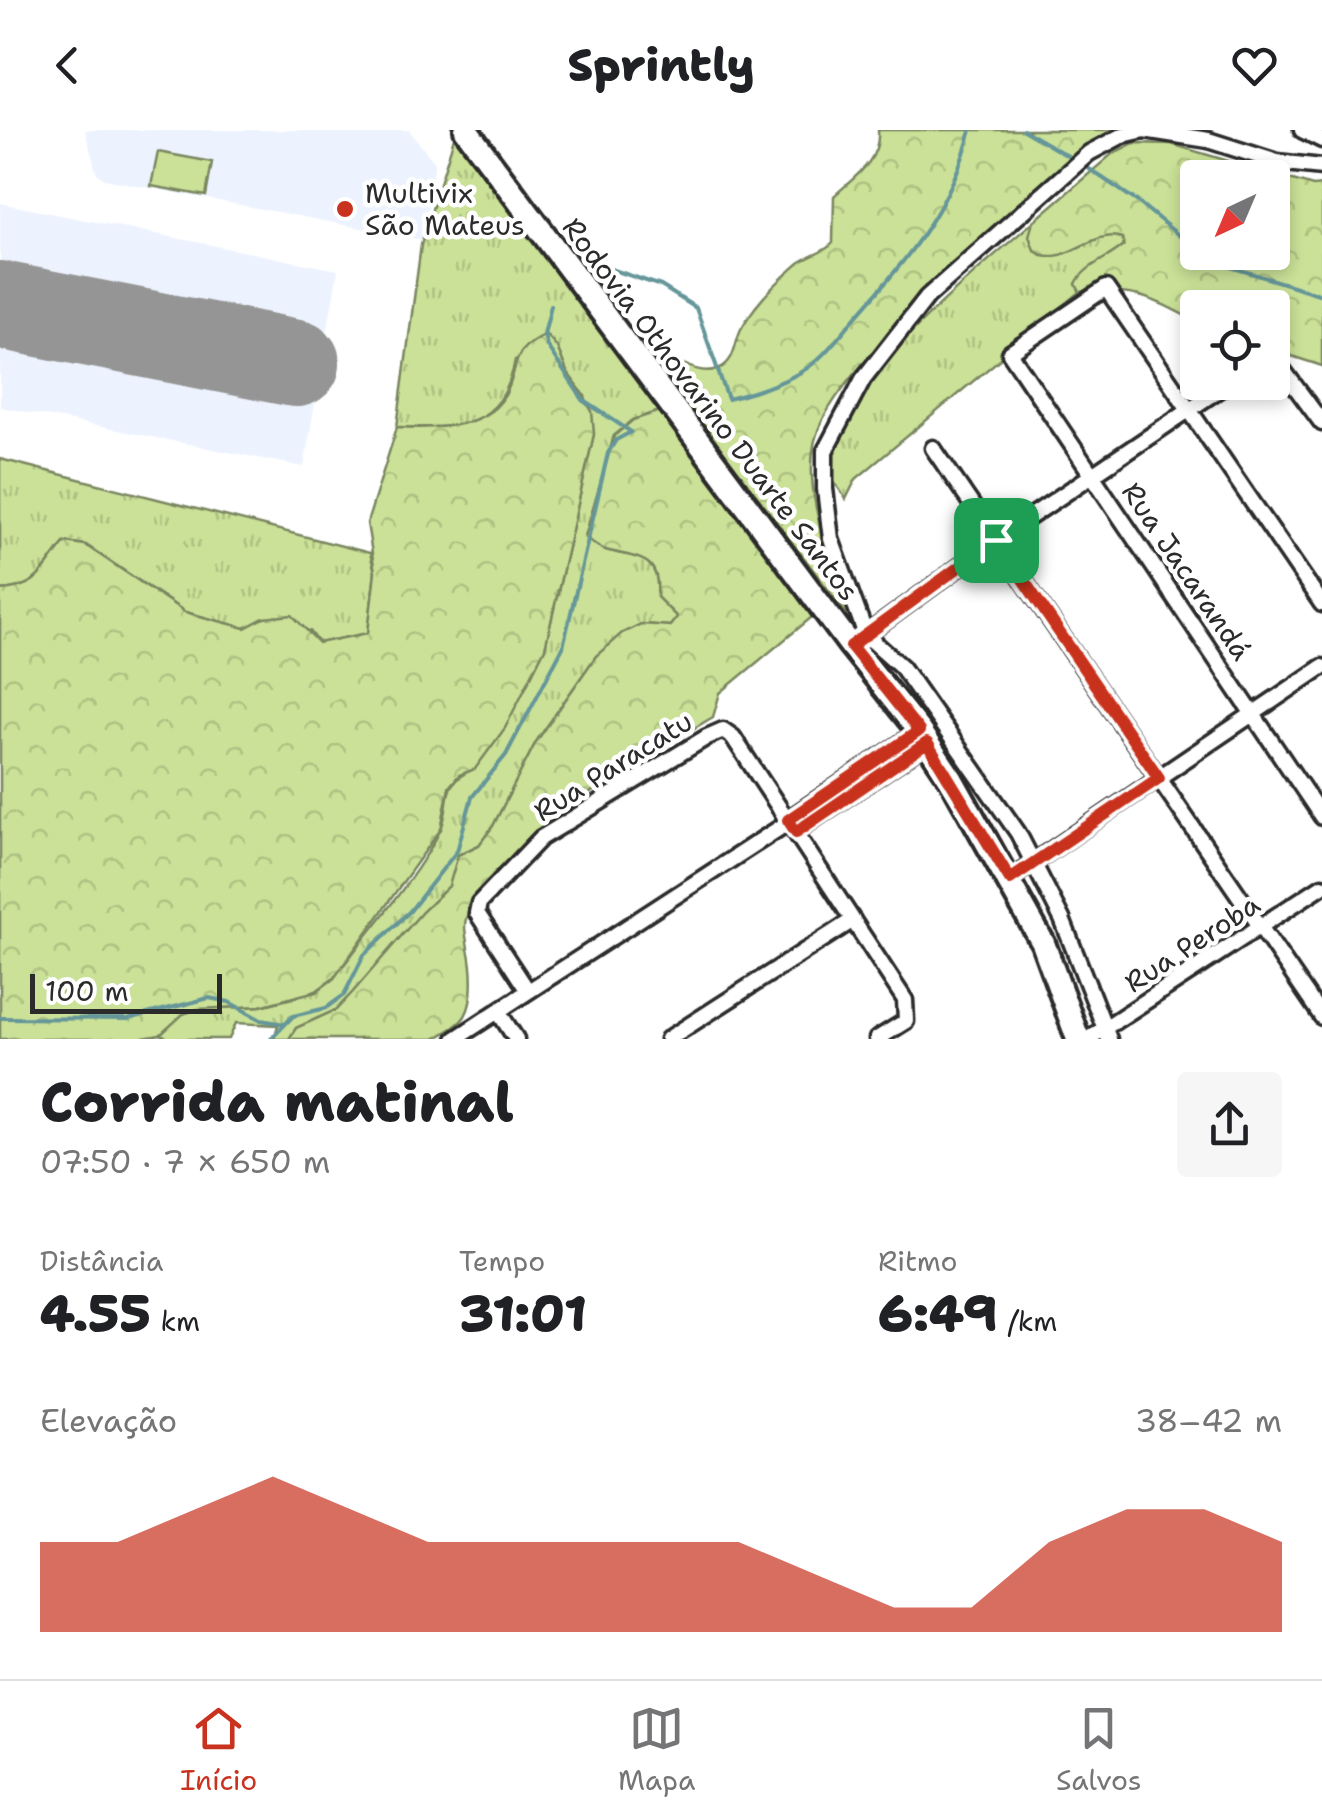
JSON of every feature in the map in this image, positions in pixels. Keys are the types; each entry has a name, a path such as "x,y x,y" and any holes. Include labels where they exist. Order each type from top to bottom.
{"main road":[{"name":"Rodovia Othovarino Duarte Santos","path":"466,130 858,641 923,737 1010,879 1043,943 1078,1039"}],"street":[{"path":"1204,400 996,540 858,641 831,539 824,489 825,452 863,379 927,297 1089,154 1123,135 1144,130 1208,140 1276,162 1322,166"},
{"path":"1302,130 1322,140"},
{"name":"Rua Jacarandá","path":"1190,410 1106,288 1010,353 1322,817"},
{"path":"1290,379 1322,423"},
{"path":"1190,410 1322,604"},
{"path":"934,448 1322,1016"},
{"name":"Rodovia Othovarino Duarte Santos","path":"858,641 902,668 1018,834 1062,919 1107,1034"},
{"path":"1010,879 1322,667"},
{"name":"Rua Paracatu","path":"528,992 478,913 480,903 542,838 723,730 734,737 791,825"},
{"path":"454,1039 923,737"},
{"path":"791,825 905,1000 906,1021 877,1039"},
{"name":"Rua Peroba","path":"1088,1039 1107,1034 1322,886"},
{"path":"668,1039 853,920"},
{"path":"498,1011 516,1039"}],"shaded area":[{"name":"Multivix São Mateus","path":"85,130 409,130 435,163 423,240 104,179 96,172"},
{"path":"0,203 338,270 304,467 0,407"}],"green space":[{"path":"878,130 1121,130 896,328 830,406 815,442 814,493 826,548 852,621 659,368 672,359 706,371 728,362 741,329 767,293 799,263 833,243 834,196 871,159"},
{"path":"456,131 663,410 633,420 614,436 585,537 603,549 637,557 651,566 657,597 677,617 670,626 641,624 596,656 536,742 493,826 479,845 458,855 450,886 422,912 336,1010 296,1028 289,1039 274,1039 278,1025 236,1023 229,1039 171,1039 160,1035 182,1014 198,1009 261,1006 316,992 334,978 430,850 444,821 450,788 475,768 545,648 594,434 585,396 567,372 557,347 515,360 500,400 474,420 439,427 397,427 421,245"},
{"path":"1134,143 1171,144 1225,160 1180,160 1180,270 1290,270 1290,179 1322,185 1322,366 1290,356 1290,290 1180,290 1180,313 1142,296 1080,292 1076,284 1080,277 1124,245 1122,238 1099,238 1066,253 1044,255 1034,250 1029,236 1033,222 1112,154"},
{"path":"158,152 212,162 206,196 151,186"},
{"path":"1033,222 1031,240 1041,255 1060,255 1109,234 1122,238 1124,245 1081,278 1076,284 1080,292 856,479 846,499 829,464 835,435 852,403 910,333"},
{"path":"546,334 592,411 594,434 545,648 505,728 475,769 459,775 449,787 441,829 334,978 316,991 260,1006 198,1009 183,1014 160,1035 137,1039 0,1039 0,590 33,581 65,542 85,545 185,612 245,628 264,618 292,615 319,643 368,633 375,572 367,523 397,427 444,427 489,413 508,389 522,351"},
{"path":"663,410 812,617 720,693 713,717 578,802 544,827 488,882 466,920 471,992 465,1016 455,1026 434,1039 289,1039 296,1028 336,1010 449,886 458,855 479,845 493,826 536,742 596,656 622,633 641,624 670,626 677,617 657,597 651,566 637,557 603,549 585,537 614,436 633,420"},
{"path":"0,459 370,553 375,572 368,633 319,643 310,631 264,618 245,628 185,612 86,545 65,542 33,581 0,590"}],"waterway":[{"path":"611,269 661,286 696,308 728,399 774,385 809,367 823,354 909,253 952,184 971,130"},
{"path":"1023,130 1073,159"},
{"path":"1082,164 1180,236"},
{"path":"1241,270 1322,295"},
{"path":"271,1039 293,1016 326,1008 344,995 364,955 410,911 457,851 472,797 506,755 563,647 608,453 616,440 631,432 583,400 547,346 544,334 551,305"},
{"path":"0,1018 128,1019 209,998 229,1002 261,1020 285,1024"}],"runway":[{"path":"0,305 296,363"}],"place":[{"name":"Multivix São Mateus","path":"345,209"}],"route":[{"path":"996,540 1159,778 1010,879 927,743 796,832 788,820 919,731 851,646 996,540"}]}
